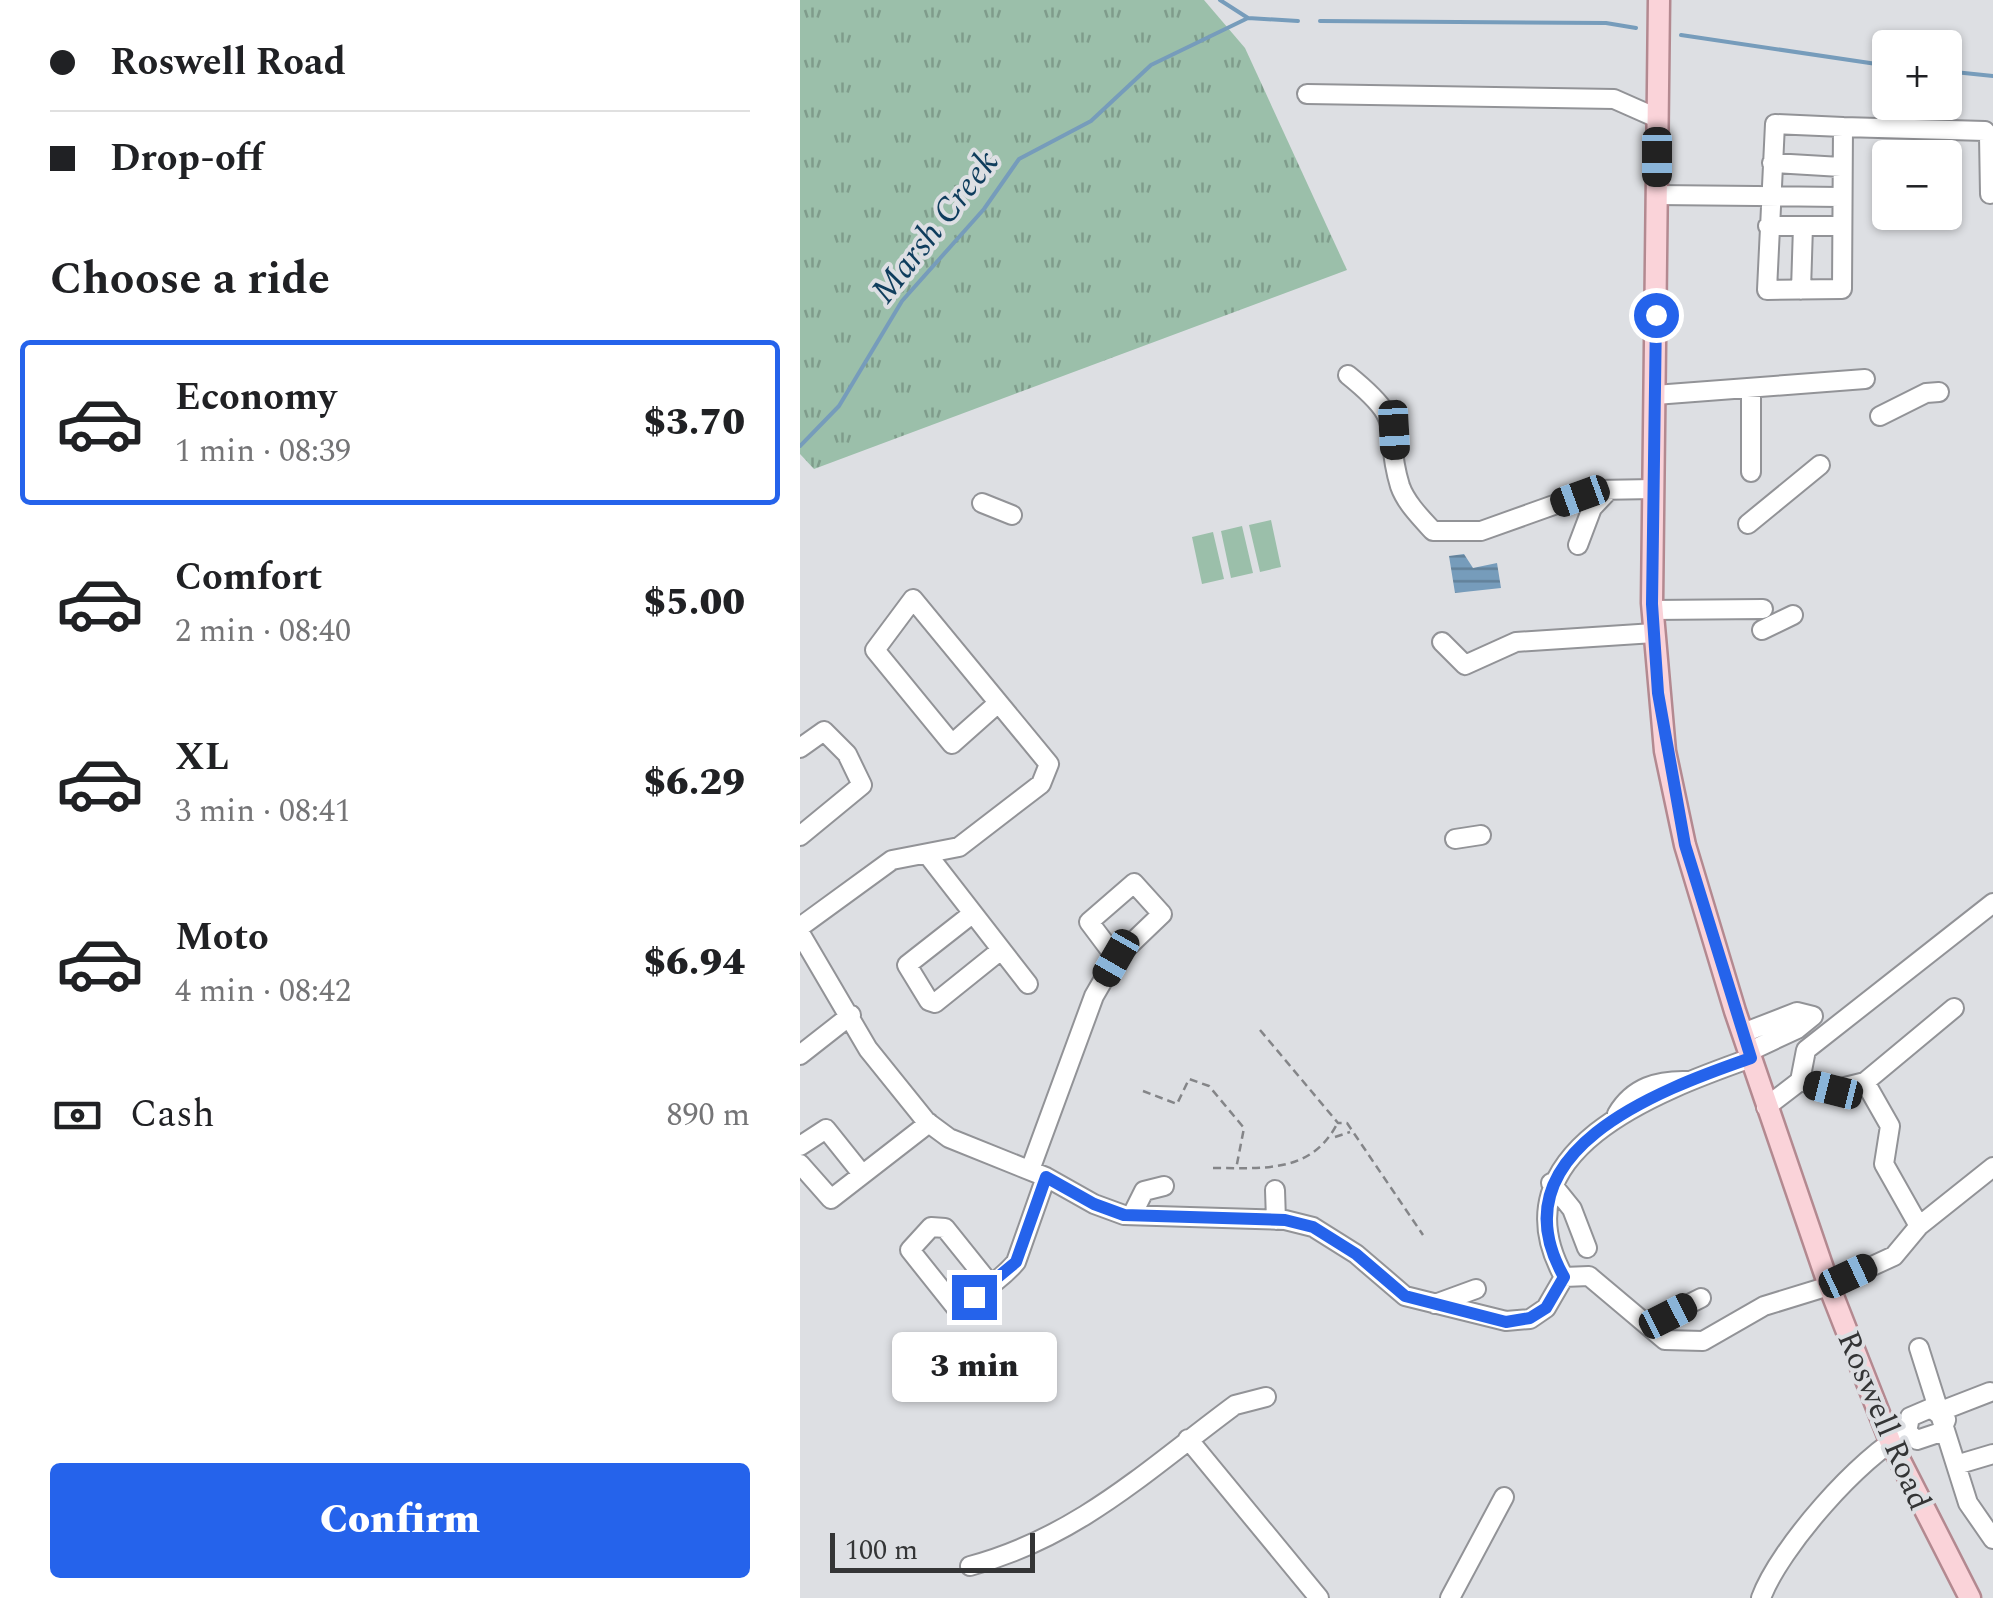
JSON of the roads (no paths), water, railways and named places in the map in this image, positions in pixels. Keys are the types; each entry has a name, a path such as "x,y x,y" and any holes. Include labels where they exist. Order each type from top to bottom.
{"main road":[{"name":"Roswell Road","path":"1659,0 1653,610 1666,751 1685,845 1747,1048 1829,1286 1970,1598"}],"street":[{"path":"1307,94 1614,98 1657,118"},
{"path":"1843,127 1842,289 1767,290 1769,196 1776,124 1985,131 1989,136 1990,194"},
{"path":"1772,163 1842,167"},
{"path":"1657,195 1840,197"},
{"path":"1768,226 1840,226"},
{"path":"1801,290 1803,226"},
{"path":"1348,375 1388,413 1394,430 1400,486 1434,531 1481,531 1596,490 1654,490"},
{"path":"1655,395 1865,379"},
{"path":"1751,388 1751,472"},
{"path":"1880,416 1926,393 1939,392"},
{"path":"1748,524 1820,465"},
{"path":"1578,545 1592,508 1609,490"},
{"path":"982,503 1012,515"},
{"path":"998,704 952,744 905,687 875,650 913,600 1049,764 1040,784 959,847 892,860 800,930 868,1049 928,1123 964,1145 1038,1173 1094,1204 1132,1216 1276,1220 1313,1227 1356,1254 1405,1296 1506,1322 1530,1318 1546,1308 1564,1277"},
{"path":"1653,610 1763,609"},
{"path":"1762,630 1793,615"},
{"path":"1442,642 1465,664 1516,642 1654,633"},
{"path":"800,748 824,731 846,754 862,786 800,836"},
{"path":"1454,839 1481,834"},
{"path":"927,854 1028,984"},
{"path":"1766,1106 1800,1082 1806,1050 1993,903"},
{"path":"972,914 908,965 929,1001 935,1003 1001,950"},
{"path":"990,1284 945,1228 931,1227 912,1244 910,1250 957,1309 990,1284 1016,1262 1038,1173 1094,996 1116,958"},
{"path":"1800,1082 1833,1090 1865,1082 1954,1008"},
{"path":"800,1055 851,1016"},
{"path":"1564,1277 1550,1253 1543,1220 1551,1183 1572,1152 1642,1098 1688,1081 1747,1048"},
{"path":"1865,1082 1890,1126 1884,1164 1920,1226"},
{"path":"800,1164 827,1198 928,1123"},
{"path":"800,1146 826,1130 862,1174"},
{"path":"1564,1277 1589,1276 1665,1340 1703,1341 1764,1306 1829,1286 1894,1256 1920,1226 1993,1167"},
{"path":"1551,1183 1572,1210 1587,1248"},
{"path":"1132,1216 1144,1191 1164,1186"},
{"path":"1274,1190 1276,1220"},
{"path":"1435,1304 1476,1290"},
{"path":"1654,1331 1668,1316 1701,1298"},
{"path":"1919,1348 1944,1416 1968,1503 1993,1539"},
{"path":"1944,1416 1990,1392"},
{"path":"970,1566 1018,1553 1064,1531 1235,1405 1266,1397"},
{"path":"1761,1598 1787,1554 1851,1475 1898,1436 1910,1418 1931,1408 1944,1416"},
{"path":"1188,1439 1319,1598"},
{"path":"1956,1465 1993,1454"},
{"path":"1450,1598 1504,1498"}],"water":[{"path":"1464,554 1473,568 1497,563 1501,588 1455,593 1449,556"}],"waterway":[{"path":"1220,0 1248,18 1298,21"},
{"name":"Marsh Creek","path":"800,446 839,406 902,301 984,209 1019,159 1091,121 1151,65 1248,18"},
{"path":"1320,21 1606,23 1636,28"},
{"name":"Marsh Creek","path":"1681,35 1872,63"},
{"name":"Marsh Creek","path":"1962,73 1993,76"}]}
